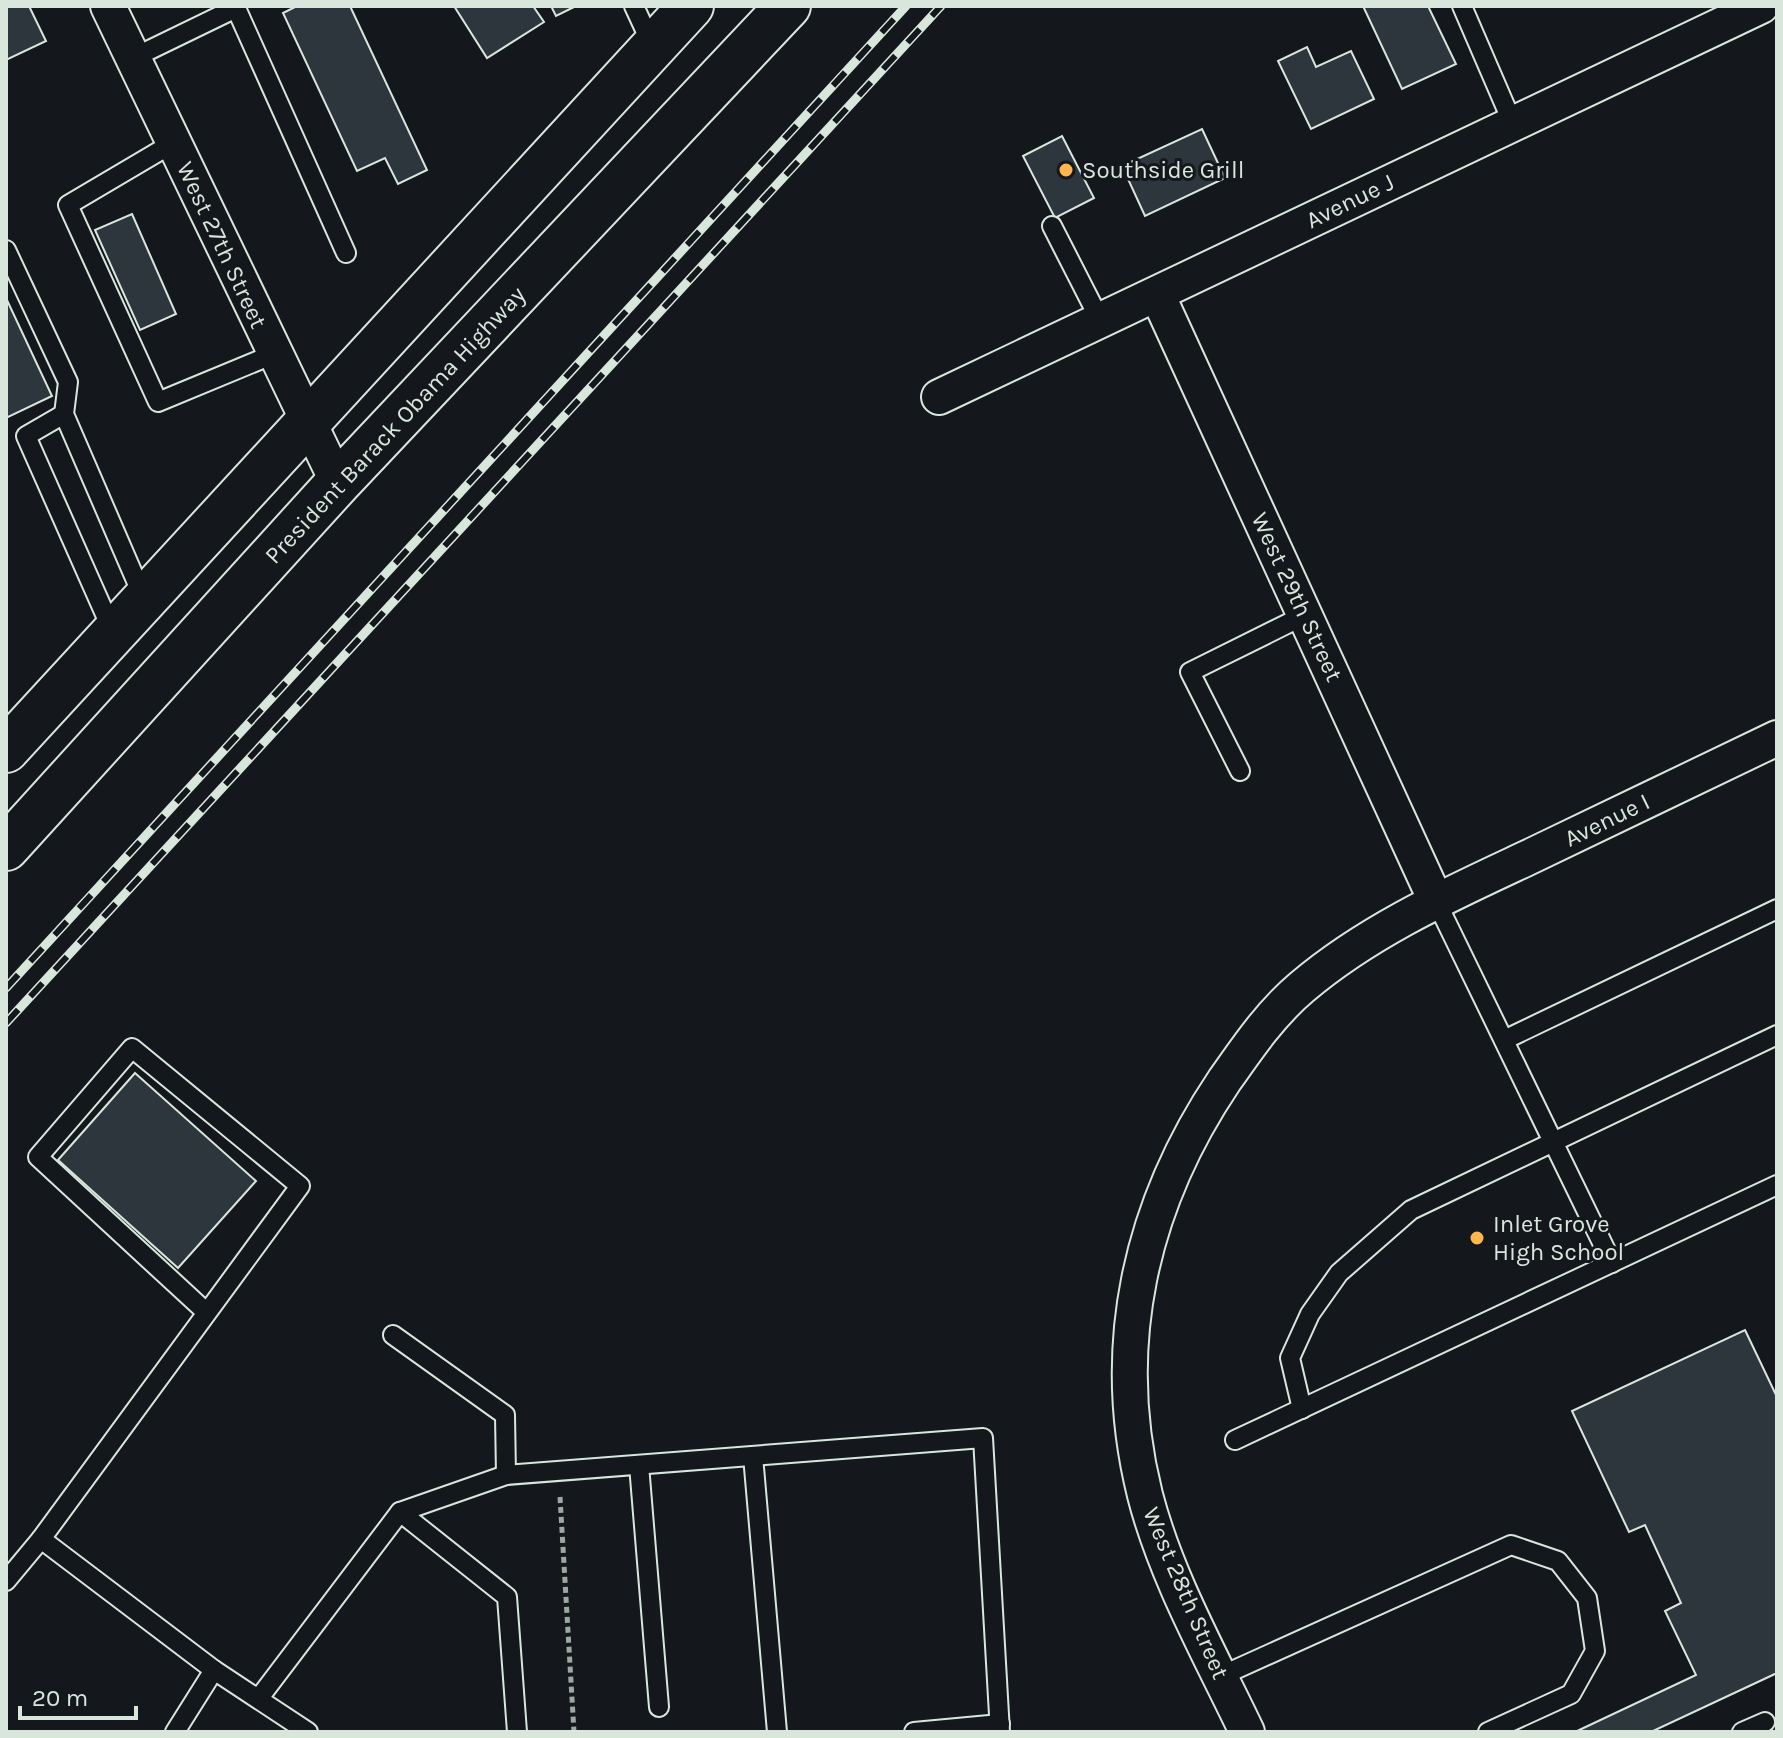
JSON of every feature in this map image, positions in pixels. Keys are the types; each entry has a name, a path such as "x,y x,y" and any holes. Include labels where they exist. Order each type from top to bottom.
{"main road":[{"path":"6,750 691,6"},
{"name":"President Barack Obama Highway","path":"6,848 338,483 776,11"}],"street":[{"name":"West 27th Street","path":"108,6 306,423 338,483"},
{"name":"Avenue J","path":"939,397 1761,6"},
{"name":"West 29th Street","path":"1157,294 1436,901"},
{"name":"Avenue I","path":"1436,901 1777,738"},
{"name":"West 28th Street","path":"1247,1732 1166,1559 1145,1496 1133,1431 1129,1365 1133,1307 1146,1243 1168,1180 1198,1121 1252,1041 1300,988 1353,949 1436,901"}],"lane":[{"path":"634,6 653,48"},
{"path":"1462,6 1513,124"},
{"path":"133,58 239,7 346,253"},
{"path":"173,143 68,205 158,402 274,354"},
{"path":"1052,226 1100,320"},
{"path":"6,250 68,382 64,414 144,599"},
{"path":"64,414 26,436 114,633"},
{"path":"1240,771 1190,672 1305,615"},
{"path":"1436,901 1612,1263"},
{"path":"1504,1040 1777,909"},
{"path":"1302,1409 1290,1358 1310,1314 1339,1273 1411,1210 1554,1145 1777,1035"},
{"path":"6,1581 41,1539 300,1186 132,1048 38,1157 206,1312"},
{"path":"1235,1440 1777,1185"},
{"path":"393,1335 505,1415 506,1475"},
{"path":"259,1698 400,1512 506,1475 983,1438 1000,1728 914,1732"},
{"path":"753,1456 777,1732"},
{"path":"639,1465 659,1707"},
{"path":"400,1512 507,1597 517,1732"},
{"path":"41,1539 214,1670 308,1732"},
{"path":"1221,1676 1511,1545 1558,1561 1587,1598 1595,1651 1571,1694 1488,1732"},
{"path":"175,1732 214,1670"},
{"path":"1742,1732 1770,1723"}],"path":[{"path":"559,1471 574,1732"}],"building":[{"path":"6,6 29,6 46,41 6,60"},
{"path":"297,6 350,6 427,170 398,184 385,158 357,171 283,13"},
{"path":"454,6 533,6 544,22 487,58"},
{"path":"551,6 576,6 556,16"},
{"path":"1363,6 1428,6 1456,64 1402,89"},
{"path":"1307,47 1316,67 1351,51 1374,99 1311,129 1278,61"},
{"path":"1202,129 1225,178 1145,216 1122,166"},
{"path":"1062,136 1094,198 1055,218 1023,156"},
{"path":"132,214 176,314 140,330 95,230"},
{"path":"6,298 52,396 6,418"},
{"path":"135,1073 256,1181 178,1268 58,1160"},
{"path":"1745,1330 1777,1397 1777,1673 1651,1732 1575,1732 1696,1675 1665,1611 1681,1603 1645,1525 1629,1532 1572,1411"}],"railway":[{"path":"6,988 906,6"},
{"path":"6,1023 941,6"}],"place":[{"name":"Southside Grill","path":"1066,170"},
{"name":"Inlet Grove High School","path":"1477,1238"}]}
